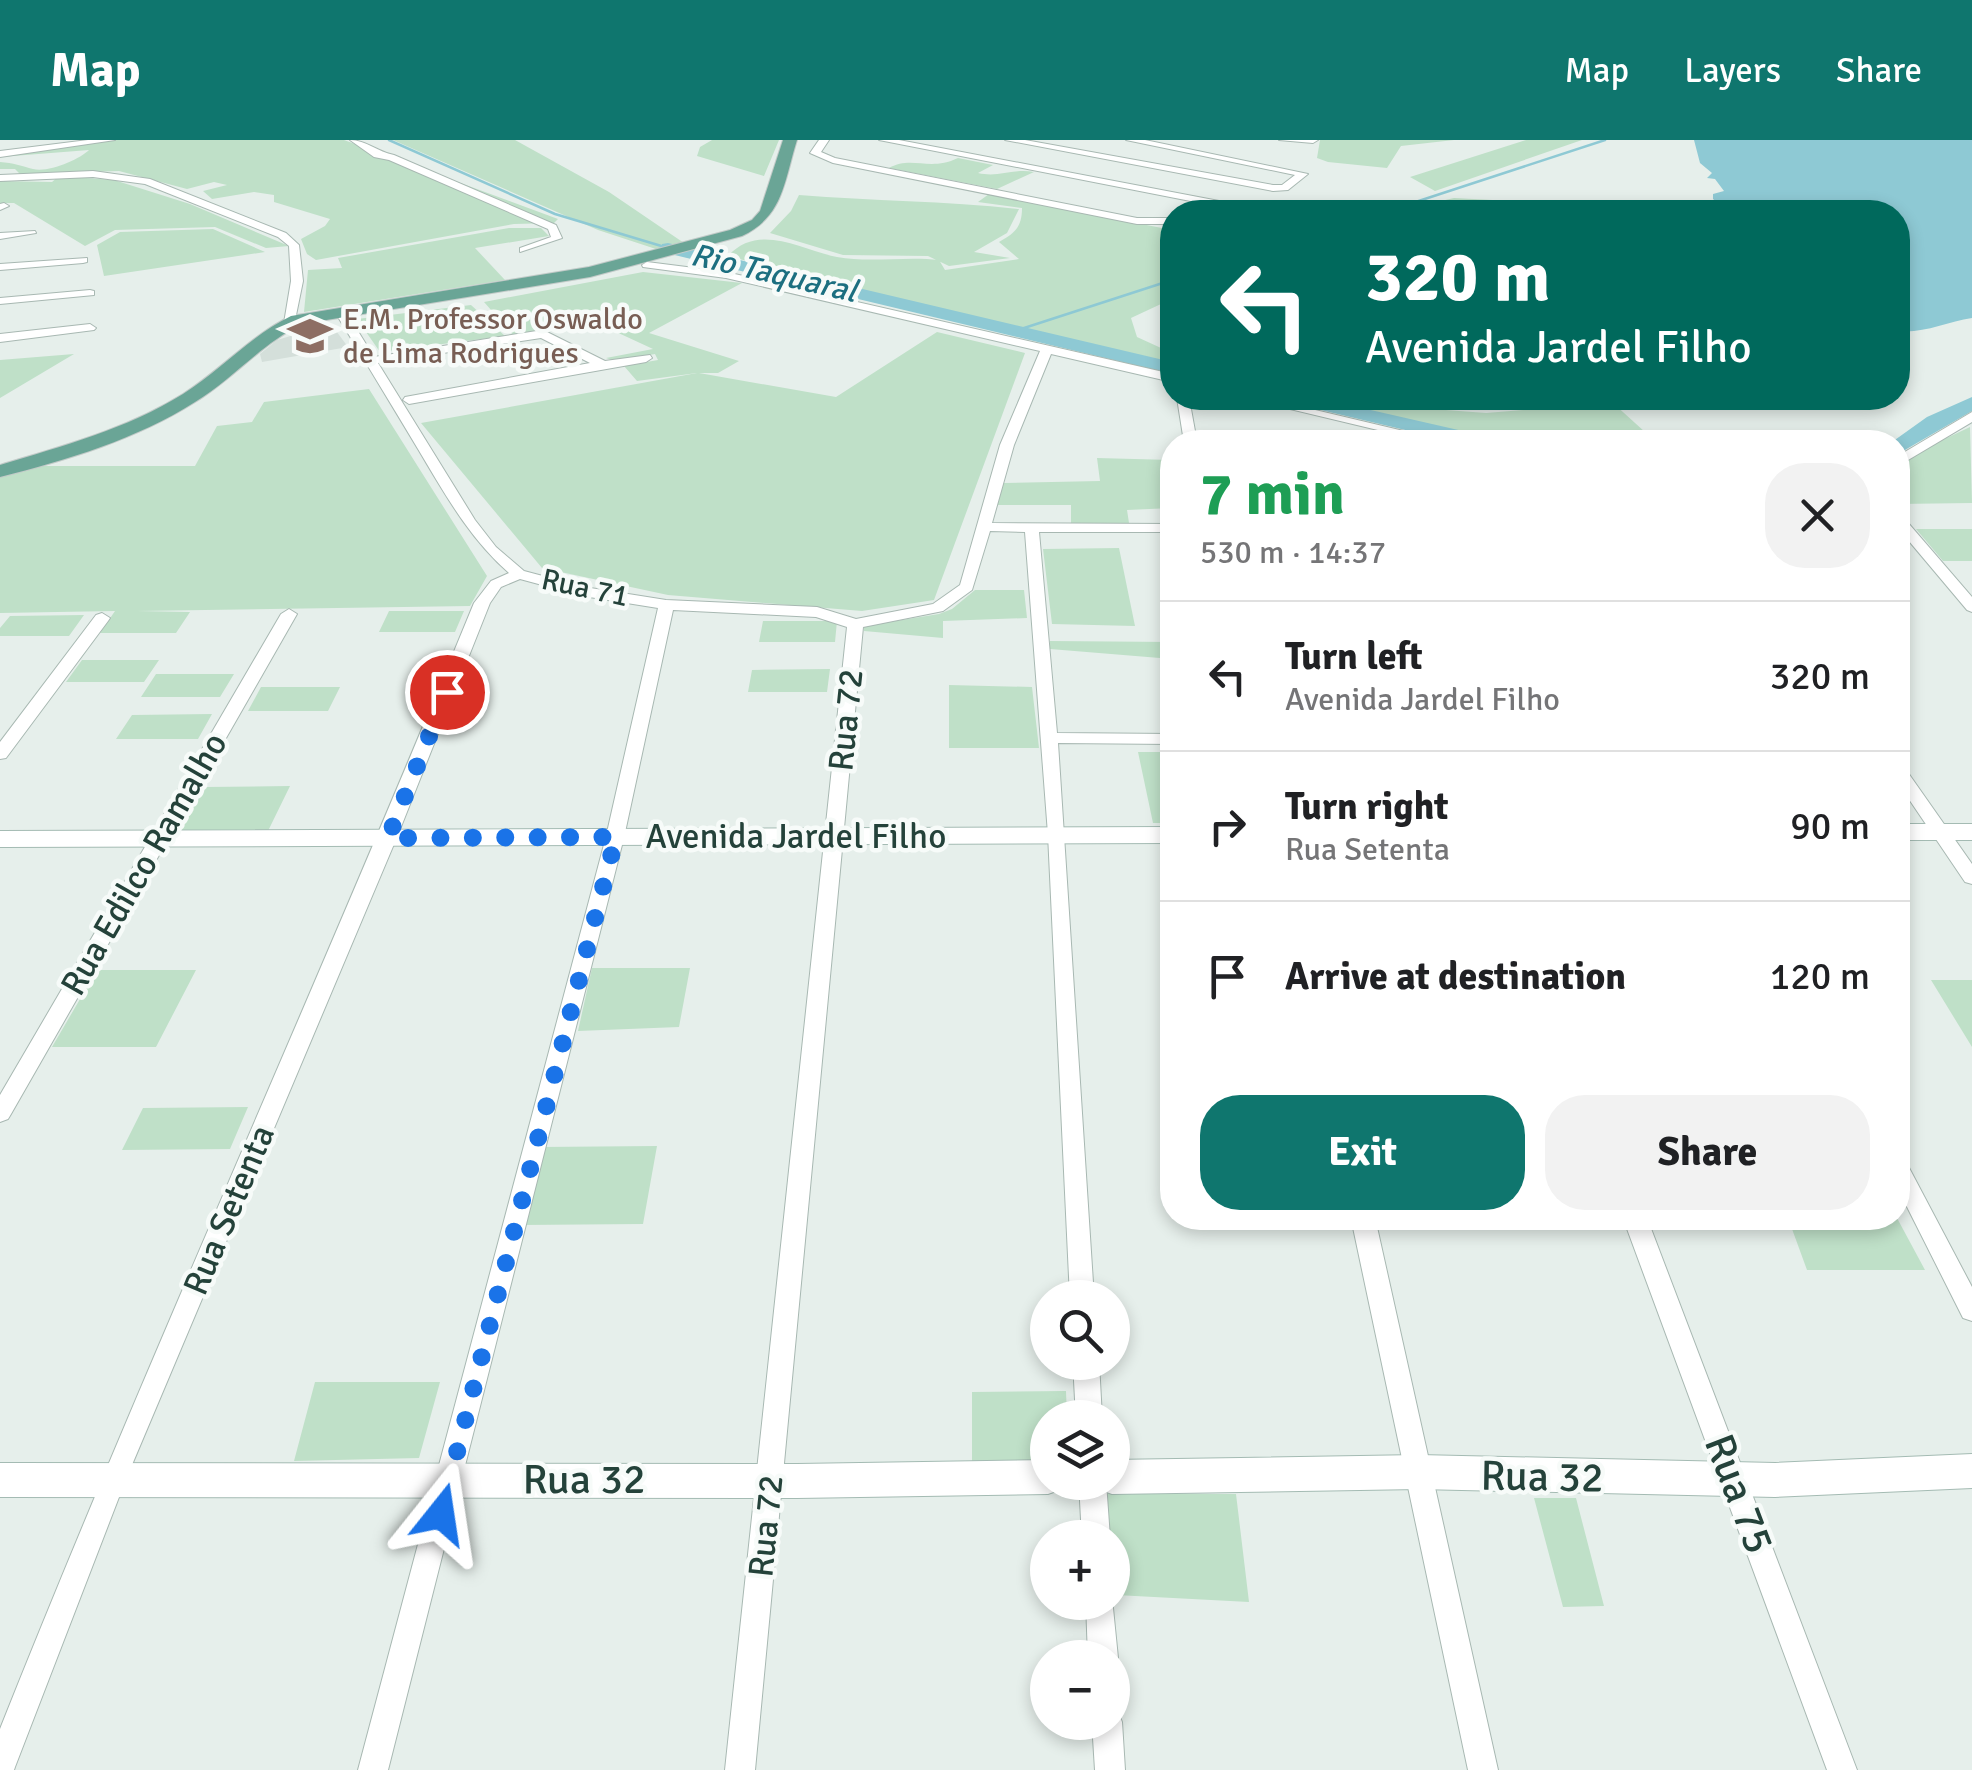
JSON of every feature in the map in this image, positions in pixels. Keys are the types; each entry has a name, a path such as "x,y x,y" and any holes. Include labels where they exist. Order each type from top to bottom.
{"main road":[{"path":"695,249 761,220 770,207 790,140"},
{"path":"282,328 658,260 753,234 779,216 803,140"},
{"path":"0,471 106,438 167,411 282,328 658,260"},
{"path":"1910,832 1972,832"},
{"name":"Avenida Jardel Filho","path":"0,838 1160,836"},
{"name":"Rua 32","path":"1130,1478 1419,1472 1734,1479 1972,1471"},
{"name":"Rua 32","path":"0,1480 1030,1477"}],"street":[{"path":"0,154 110,140"},
{"path":"355,140 377,155 390,157 552,227 557,238 524,250"},
{"path":"824,140 815,154 833,160 1136,220 1160,221"},
{"path":"884,140 1198,200"},
{"path":"1010,140 1095,156 1273,188 1284,188 1303,174 1130,140 1095,156"},
{"path":"1284,140 1312,140"},
{"path":"0,178 93,174 147,182 282,235 294,245 297,256 282,328"},
{"path":"0,236 31,233"},
{"path":"0,268 84,260"},
{"path":"658,260 1160,375"},
{"path":"0,301 90,293"},
{"name":"Rua 71","path":"344,317 469,522 491,550 519,574 583,591 666,605 616,837 373,1770"},
{"path":"0,338 90,328"},
{"path":"370,361 542,334 602,365"},
{"name":"Rua 72","path":"740,1770 855,624 938,608 967,587 1021,406 1046,350"},
{"path":"410,400 646,358"},
{"path":"1300,410 1387,430"},
{"path":"1910,455 1972,416"},
{"path":"1349,422 1349,430"},
{"path":"983,527 1160,528"},
{"path":"1032,530 1057,834 1081,1280"},
{"path":"1910,534 1972,607"},
{"name":"Rua Setenta","path":"0,1767 114,1479 388,838 482,602 496,584 519,574"},
{"path":"666,605 817,612 855,624"},
{"name":"Rua Edilco Ramalho","path":"0,1114 289,614"},
{"path":"0,754 102,618"},
{"path":"1049,738 1160,740"},
{"path":"1910,788 1972,878"},
{"path":"1910,1191 1972,1311"},
{"path":"1365,1230 1483,1770"},
{"name":"Rua 75","path":"1640,1230 1842,1770"},
{"path":"1108,1740 1110,1770"}],"shaded area":[{"path":"331,324 348,347 262,362 260,354 277,340"}],"green space":[{"path":"110,140 344,140 558,219 554,223 514,224 316,260 307,254 301,239 330,219 274,202 274,195 254,192 212,199 203,191 227,185 214,182 187,189 119,171 20,174 15,169 0,169 0,162 40,170 55,167 89,150 0,157"},
{"path":"393,140 515,140 609,192 684,243 662,251 598,230"},
{"path":"712,140 779,140 764,176 697,156 700,147"},
{"path":"1320,140 1454,140 1401,146 1387,168 1317,158"},
{"path":"1526,140 1582,140 1435,191 1410,177"},
{"path":"958,158 993,165 978,173 1034,172 997,189 889,168 905,163 938,164"},
{"path":"59,176 114,180 190,204 289,246 266,248 215,227 115,230 85,246 14,203 0,203 0,181 52,182"},
{"path":"989,194 1160,228 1160,304 1131,318 1137,337 1160,348 1160,366 728,256 740,246 767,240 850,259 939,260 945,270 1019,259 999,242 1016,229 1022,208 978,202"},
{"path":"799,195 1019,209 1007,233 974,252 1010,258 949,266 928,256 843,255 770,233 791,211"},
{"path":"509,228 541,228 549,236 475,248 505,280 304,312 308,270 342,268 338,258"},
{"path":"213,229 265,252 104,276 97,245 120,232"},
{"path":"643,272 742,283 649,333 739,361 718,373 699,373 836,397 937,332 1025,353 934,600 862,611 668,595 542,568 421,423 697,373 637,381 624,366 658,360 655,354 615,361 606,358 653,349 599,324 513,335 484,302"},
{"path":"471,305 505,336 380,352 357,319"},
{"path":"74,354 0,398 0,360"},
{"path":"369,389 487,576 470,606 137,611 190,612 176,633 100,633 115,611 0,613 0,475 31,466 195,466 217,426 252,422 264,402"},
{"path":"1353,410 1621,410 1643,430 1443,430"},
{"path":"1970,427 1972,503 1910,504 1910,455"},
{"path":"1097,458 1160,460 1160,509 1127,510 1129,523 1071,523 1071,505 993,505 1004,483 1100,481"},
{"path":"1916,529 1972,529 1972,561 1943,561"},
{"path":"1119,548 1135,626 1052,624 1043,549"},
{"path":"975,590 1024,590 1027,618 943,621 943,638 864,631 864,626 939,614 952,609"},
{"path":"389,611 464,611 455,632 379,632"},
{"path":"84,615 69,636 0,636 0,628 10,616"},
{"path":"763,621 837,621 835,642 759,642"},
{"path":"1050,641 1160,642 1160,658 1050,649"},
{"path":"82,660 159,660 144,682 66,682"},
{"path":"830,669 827,692 748,692 752,670"},
{"path":"156,674 234,674 220,697 141,697"},
{"path":"949,685 1032,687 1039,748 949,748"},
{"path":"261,687 340,687 328,711 248,711"},
{"path":"212,714 198,739 116,739 132,715"},
{"path":"1138,752 1160,752 1160,823 1153,823"},
{"path":"290,786 268,831 178,831 205,787"},
{"path":"592,968 690,968 679,1027 578,1031"},
{"path":"97,970 196,970 156,1047 52,1047"},
{"path":"1931,980 1972,980 1972,1047"},
{"path":"248,1107 230,1149 122,1150 143,1108"},
{"path":"657,1146 643,1224 520,1225 540,1147"},
{"path":"1792,1230 1903,1230 1925,1270 1807,1270"},
{"path":"315,1382 440,1382 419,1458 294,1461"},
{"path":"1066,1391 1066,1400 1030,1400 1030,1470 972,1470 972,1392"},
{"path":"1130,1494 1236,1494 1249,1602 1130,1596 1130,1520 1107,1520 1104,1500 1130,1500"},
{"path":"1534,1498 1576,1498 1604,1606 1563,1607"}],"water":[{"path":"1694,140 1972,140 1972,318 1910,331 1910,200 1714,200 1713,194 1724,191 1715,179 1707,178 1712,173 1700,163"}],"waterway":[{"name":"Rio Taquaral","path":"389,140 555,214 668,248"},
{"path":"1422,200 1605,140"},
{"name":"Rio Taquaral","path":"668,248 1160,365"},
{"path":"1020,329 1015,331 1160,284"},
{"name":"Rio Taquaral","path":"1910,439 1934,421 1972,403"},
{"name":"Rio Taquaral","path":"1345,410 1430,430"}],"place":[{"name":"E.M. Professor Oswaldo de Lima Rodrigues","path":"310,336"}],"route":[{"path":"441,1514 616,837 388,838 447,692"}]}
